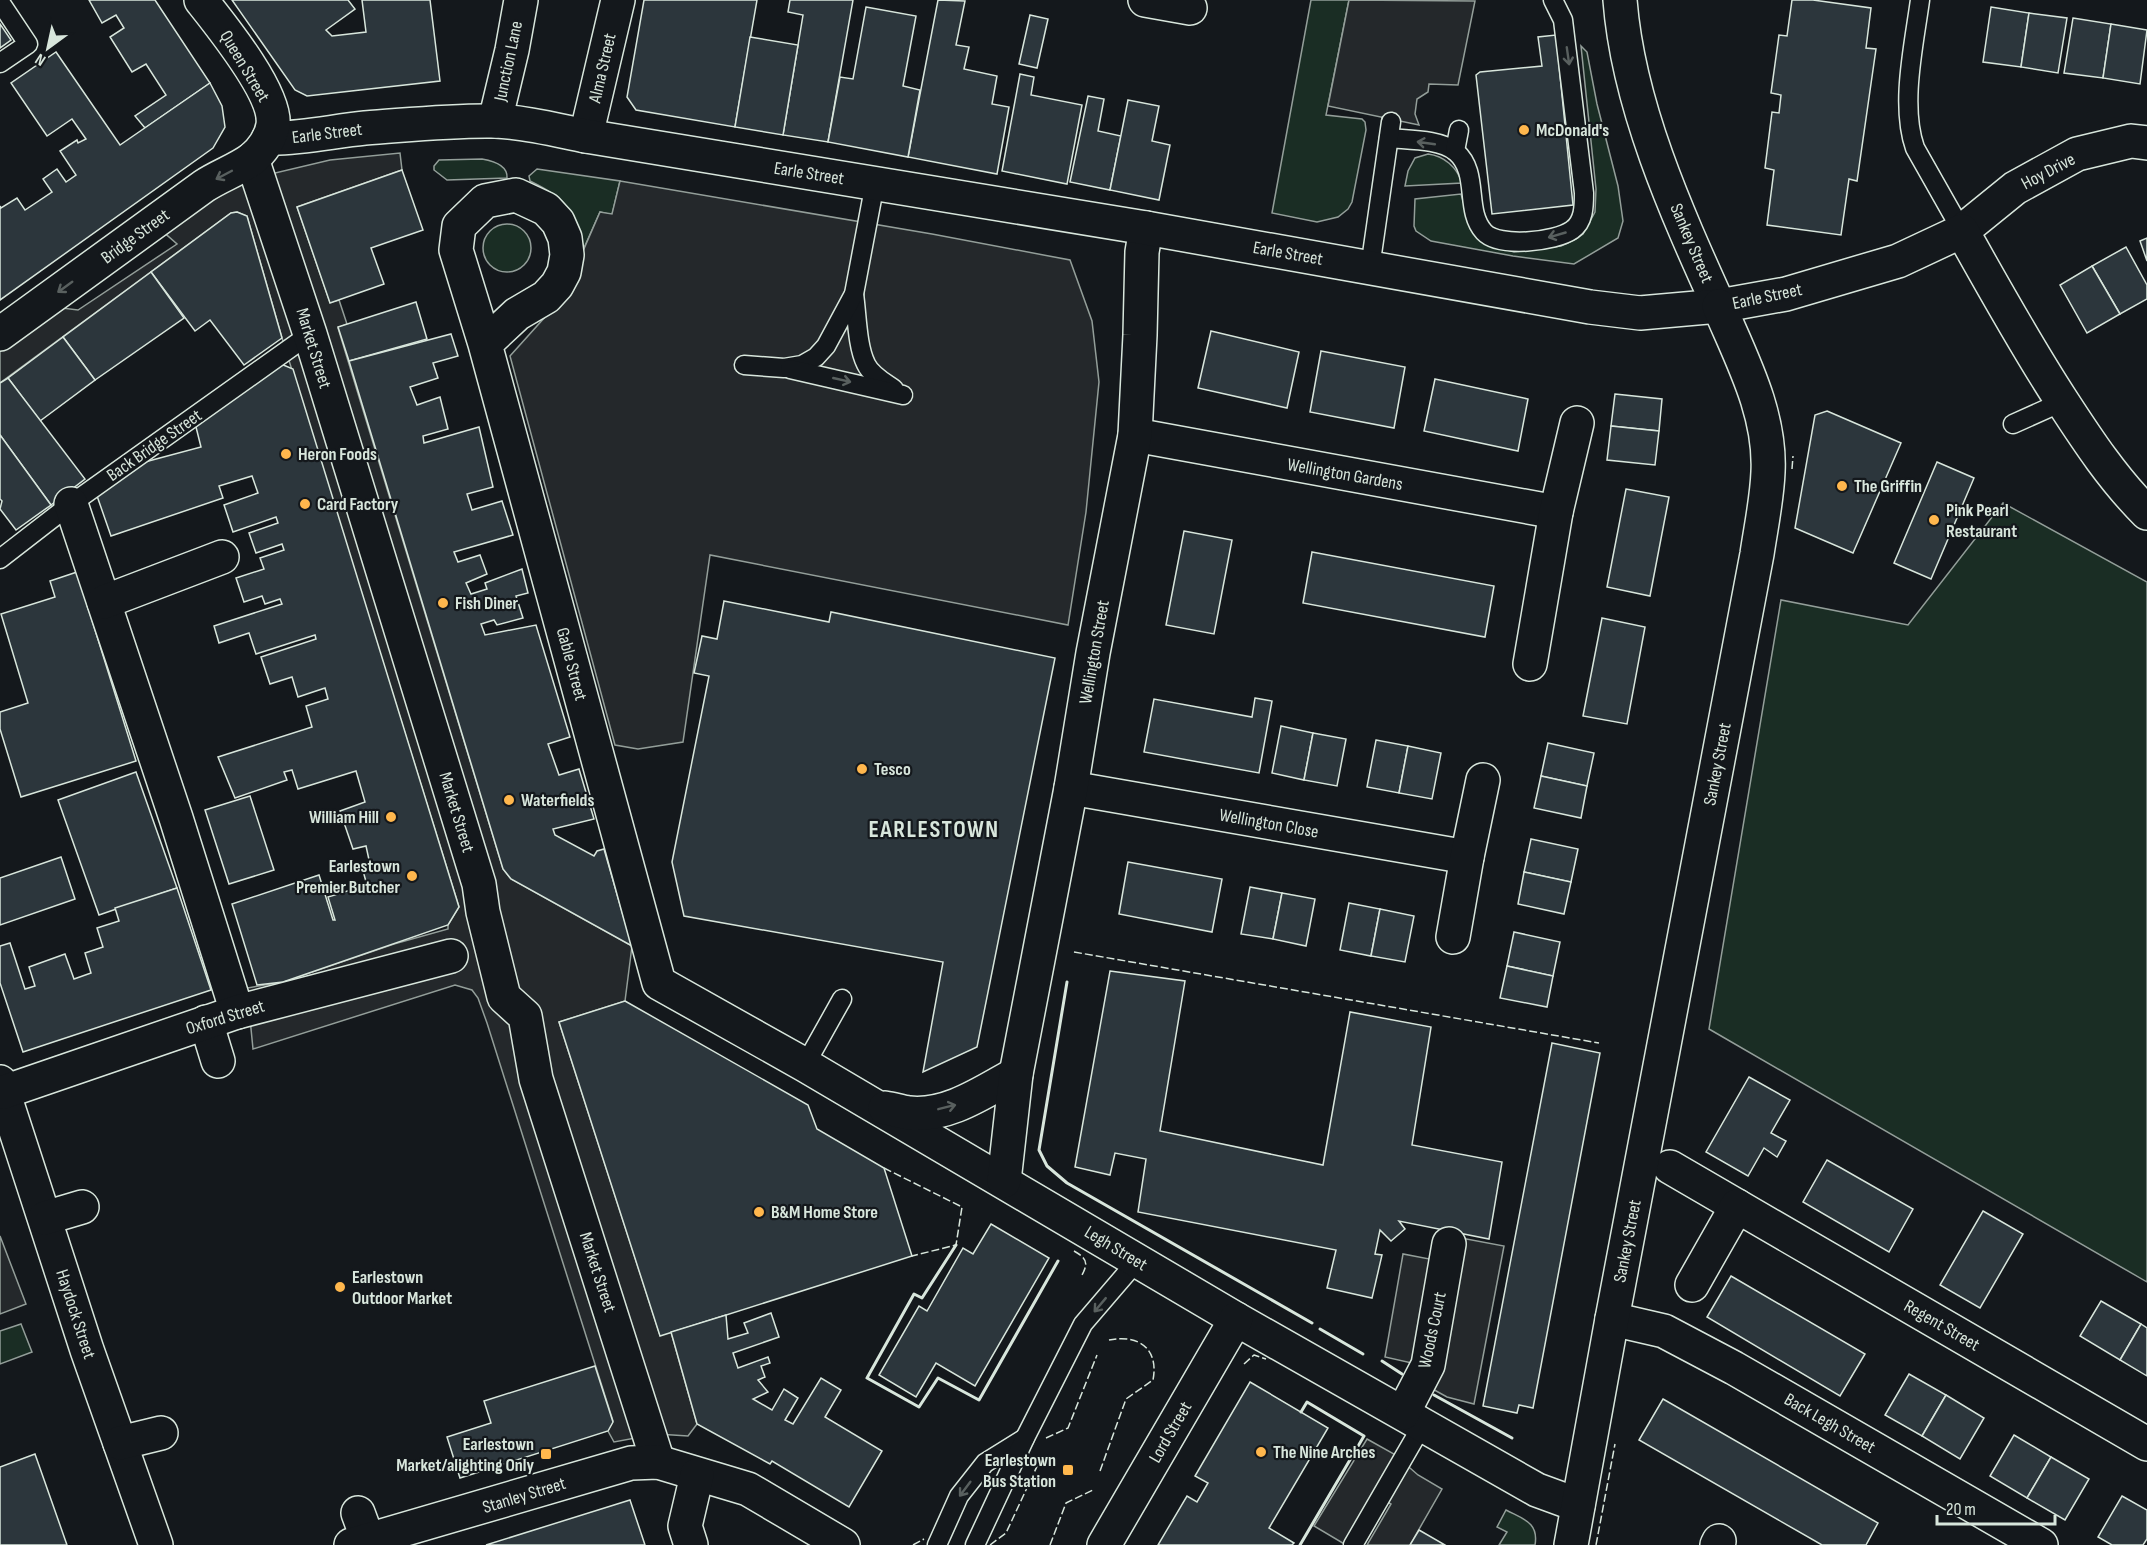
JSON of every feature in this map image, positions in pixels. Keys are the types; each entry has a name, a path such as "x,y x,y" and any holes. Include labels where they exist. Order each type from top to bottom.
{"street":[{"name":"Queen Street","path":"201,0 252,71 273,112 273,125 260,149"},
{"name":"Junction Lane","path":"495,121 521,0"},
{"name":"Alma Street","path":"586,136 618,0"},
{"path":"1145,0 1190,8"},
{"name":"Sankey Street","path":"1571,1545 1757,554 1768,470 1767,443 1761,409 1684,228 1637,97 1620,0"},
{"name":"Earle Street","path":"260,149 291,139 408,124 495,121 522,124 1146,228 1590,307 1640,313 1719,306 1786,294 1898,261 1962,231"},
{"name":"Hoy Drive","path":"1962,231 2015,188 2077,154 2132,141 2147,143"},
{"name":"Bridge Street","path":"0,334 260,149"},
{"name":"Market Street","path":"260,149 310,334 479,884 483,912 504,997 525,1016 536,1079 658,1462"},
{"name":"Wellington Street","path":"1004,1181 1016,1074 1135,435 1142,252 1146,228"},
{"path":"1962,231 2031,354 2090,445 2125,491 2147,513"},
{"name":"Gable Street","path":"485,344 659,983"},
{"path":"1530,664 1556,512 1577,423"},
{"name":"Wellington Gardens","path":"1135,435 1556,512"},
{"path":"71,504 176,818 237,1012"},
{"path":"104,602 222,557"},
{"path":"1453,937 1483,780"},
{"name":"Wellington Close","path":"1071,788 1467,857"},
{"name":"Oxford Street","path":"2,1087 237,1012 452,956"},
{"name":"Legh Street","path":"659,983 805,1065 1236,1319 1544,1493 1578,1505"},
{"path":"206,1022 218,1061"},
{"path":"869,1104 910,1113 941,1110 962,1103 1016,1074"},
{"name":"Haydock Street","path":"2,1087 156,1545"},
{"name":"Regent Street","path":"1670,1167 2147,1444"},
{"path":"1692,1285 1737,1206"},
{"path":"45,1218 82,1207"},
{"name":"Woods Court","path":"1413,1418 1428,1365 1449,1244"},
{"name":"Lord Street","path":"1104,1545 1236,1319"},
{"name":"Back Legh Street","path":"1612,1319 1664,1331 1734,1368 2041,1545"},
{"path":"120,1443 161,1433"},
{"name":"Stanley Street","path":"359,1533 425,1535 631,1463 658,1462 748,1489 843,1545"},
{"path":"691,1545 685,1526 697,1475"}],"lane":[{"path":"1553,0 1563,20"},
{"path":"1370,268 1390,130 1441,144 1455,152 1466,164 1470,174 1476,216 1483,231 1491,238 1520,243 1559,236 1572,230 1581,220 1584,193 1561,0"},
{"path":"1920,0 1908,102 1910,135 1962,231"},
{"path":"0,2 28,44 0,63"},
{"path":"1455,152 1460,130"},
{"path":"784,368 802,365 816,357 826,346 854,294 875,183"},
{"path":"744,365 784,368 903,394 878,379 866,365 854,294"},
{"name":"Back Bridge Street","path":"0,559 71,504 310,334"},
{"path":"2013,424 2062,402"},
{"path":"805,1065 842,999"},
{"path":"975,1545 1024,1438 1083,1324 1137,1261"},
{"path":"1353,1545 1413,1418"},
{"path":"937,1545 959,1496 985,1463 1024,1438"}],"green space":[{"path":"1311,0 1349,0 1326,115 1362,119 1366,130 1352,202 1348,209 1338,217 1317,222 1272,213"},
{"path":"1581,46 1587,52 1597,104 1618,186 1623,221 1618,238 1574,264 1431,241 1416,231 1414,226 1415,199 1461,194 1467,215 1491,245 1514,252 1561,246 1583,234 1595,212 1596,189"},
{"path":"1428,154 1449,163 1457,172 1462,183 1405,186 1408,171 1415,158"},
{"path":"482,159 495,162 503,167 507,178 447,180 434,170 439,160"},
{"path":"537,169 620,181 612,215 600,212 584,248 576,223 567,207 553,194 530,181 529,176"},
{"path":"507,224 524,231 531,248 524,265 507,272 490,265 483,248 490,231"},
{"path":"2003,503 2147,582 2147,1282 1709,1029 1781,600 1908,625"},
{"path":"21,1324 32,1352 0,1364 0,1331"},
{"path":"1506,1510 1532,1526 1536,1537 1535,1545 1499,1545 1507,1532 1497,1527"}],"shaded area":[{"path":"1349,0 1475,1 1458,85 1429,84 1428,92 1417,99 1415,114 1419,125 1328,106"},
{"path":"400,153 402,170 297,207 330,302 339,300 347,324 338,328 503,869 511,879 632,946 625,1001 559,1022 660,1335 671,1332 697,1424 688,1436 657,1434 614,1442 608,1431 613,1421 487,1023 478,998 472,990 455,985 253,1049 247,988 283,982 394,944 448,929 459,907 282,338 247,216 237,212 231,213 0,383 0,348 54,307 78,310 177,244 160,229 241,181 330,160"},
{"path":"620,181 1070,260 1092,321 1099,382 1086,512 1068,625 710,555 683,742 638,749 615,745 510,356 563,297 600,212 612,214"},
{"path":"1440,1234 1504,1246 1474,1404 1447,1397 1409,1376 1412,1363 1385,1357 1403,1254 1429,1259"},
{"path":"0,1236 26,1304 0,1314"},
{"path":"1367,1439 1394,1454 1418,1475 1442,1489 1410,1545 1367,1545 1391,1504 1381,1498 1346,1545 1314,1526"}],"building":[{"path":"89,0 155,0 210,83 145,128 135,116 166,95 146,64 132,72 110,37 124,28 116,15 102,23"},
{"path":"232,0 348,0 355,9 326,30 332,36 366,32 362,0 430,0 440,81 307,96 295,90"},
{"path":"644,0 757,0 735,127 636,110 627,97"},
{"path":"790,0 853,0 828,142 783,135 803,15 788,12"},
{"path":"938,0 965,1 956,45 969,47 964,69 997,76 992,104 1009,107 997,174 908,157"},
{"path":"1792,0 1813,0 1871,8 1866,48 1876,49 1857,181 1849,179 1841,235 1767,225 1774,170 1765,168 1772,112 1779,113 1781,95 1771,93 1779,35 1787,36"},
{"path":"866,7 916,16 903,86 920,90 908,157 828,142 840,77 853,79"},
{"path":"1991,7 2029,13 2021,67 1983,62"},
{"path":"2029,13 2067,18 2058,73 2021,67"},
{"path":"1030,15 1048,19 1037,68 1019,64"},
{"path":"2073,18 2111,24 2103,78 2064,73"},
{"path":"0,24 11,40 0,48"},
{"path":"2111,24 2147,30 2140,84 2103,78"},
{"name":"McDonald's","path":"1556,35 1573,205 1492,214 1476,75 1480,72 1542,66 1538,37"},
{"path":"750,37 798,45 783,135 735,127"},
{"path":"56,52 120,145 210,83 222,106 225,127 213,148 0,300 0,206 1,208 17,198 25,210 52,192 43,179 57,169 66,182 76,175 60,151 77,140 78,143 86,139 72,119 47,136 11,83"},
{"path":"1020,74 1034,77 1031,95 1082,105 1067,184 1002,171"},
{"path":"1088,96 1104,99 1098,131 1121,136 1110,190 1070,182"},
{"path":"1128,100 1159,106 1152,141 1170,145 1159,200 1110,190"},
{"path":"402,170 423,230 371,248 384,284 330,303 297,207"},
{"path":"237,212 247,216 282,338 244,365 210,320 195,331 151,272 231,213"},
{"path":"2147,238 2147,261 2140,241"},
{"path":"2126,247 2147,285 2147,299 2120,314 2092,266"},
{"path":"2092,266 2120,314 2087,333 2060,285"},
{"path":"151,272 184,318 95,380 63,337"},
{"path":"416,302 427,339 349,361 338,327"},
{"path":"1211,331 1299,352 1287,408 1198,388"},
{"path":"451,334 458,356 433,363 438,378 410,387 417,405 440,397 448,429 423,436 424,443 479,427 493,487 467,494 472,510 502,501 513,535 454,552 458,562 480,555 487,574 466,583 471,594 487,589 485,583 522,569 528,593 516,596 523,618 497,625 494,620 481,624 485,635 536,625 570,737 548,744 559,775 579,769 594,819 553,829 555,835 594,856 597,851 604,849 632,946 511,879 503,869 349,361"},
{"path":"63,337 95,380 40,421 8,378"},
{"path":"1321,351 1405,367 1394,428 1310,412"},
{"path":"281,364 293,369 459,907 448,925 283,982 257,985 232,904 319,875 333,920 335,920 328,897 367,885 363,871 371,869 366,846 353,849 340,811 365,802 356,771 298,789 292,770 284,772 287,780 235,798 218,757 312,727 306,706 328,699 325,688 298,697 292,677 270,684 261,657 316,639 315,635 256,654 249,633 219,643 214,626 282,604 280,599 265,604 262,596 244,602 236,578 264,569 260,558 284,550 282,544 256,553 249,533 278,523 276,517 233,532 224,505 258,493 252,476 219,486 223,498 111,536 96,493 130,466 201,447 195,423"},
{"path":"8,378 85,479 51,505 0,435 0,383"},
{"path":"1435,379 1528,399 1518,451 1424,431"},
{"path":"1615,394 1662,399 1659,431 1611,426"},
{"name":"The Griffin","path":"1827,411 1901,443 1853,553 1795,528 1815,415"},
{"path":"1611,426 1659,431 1655,465 1607,460"},
{"path":"0,435 51,505 16,530 0,509 2,501 0,499"},
{"name":"Pink Pearl Restaurant","path":"1937,462 1974,478 1931,579 1894,563"},
{"path":"1626,489 1669,497 1650,596 1607,587"},
{"path":"1184,531 1232,540 1214,634 1166,625"},
{"path":"1312,552 1494,586 1485,637 1303,603"},
{"path":"77,572 136,761 21,797 0,729 0,712 28,703 1,614 55,597 50,581"},
{"name":"Tesco","path":"724,601 829,622 831,612 1055,658 977,1047 923,1072 943,962 684,916 672,862 709,676 694,673 702,636 717,639"},
{"path":"1602,618 1645,627 1627,724 1583,716"},
{"path":"1255,698 1272,701 1259,773 1144,752 1154,699 1252,717"},
{"path":"1281,726 1313,733 1304,780 1272,773"},
{"path":"1313,733 1346,739 1337,786 1304,780"},
{"path":"1376,740 1408,746 1399,793 1367,787"},
{"path":"1548,743 1594,753 1587,786 1541,776"},
{"path":"1408,746 1441,753 1432,799 1399,793"},
{"path":"136,772 177,888 99,915 58,800"},
{"path":"1541,776 1587,786 1581,818 1534,808"},
{"path":"250,796 274,870 229,884 205,810"},
{"path":"1531,839 1578,849 1571,882 1524,872"},
{"path":"61,857 75,899 0,925 0,878"},
{"path":"1128,862 1222,879 1212,932 1119,914"},
{"path":"1524,872 1571,882 1564,914 1518,904"},
{"path":"1250,887 1282,893 1273,939 1241,934"},
{"path":"177,888 211,990 23,1052 0,983 0,946 10,943 25,989 35,986 29,967 65,954 74,979 91,973 85,953 103,947 97,928 119,921 115,908"},
{"path":"1282,893 1315,899 1306,946 1273,939"},
{"path":"1349,903 1380,909 1371,956 1340,950"},
{"path":"1380,909 1414,916 1405,962 1371,956"},
{"path":"1514,932 1560,942 1553,976 1507,966"},
{"path":"1507,966 1553,976 1547,1007 1500,998"},
{"path":"1110,971 1185,981 1160,1131 1323,1165 1350,1012 1431,1027 1412,1145 1502,1162 1489,1239 1399,1221 1405,1229 1391,1241 1380,1230 1375,1254 1382,1255 1372,1298 1327,1288 1336,1250 1138,1212 1146,1159 1115,1153 1110,1175 1075,1167"},
{"name":"B&M Home Store","path":"625,1001 808,1105 817,1129 884,1168 912,1256 660,1336 559,1022"},
{"path":"1552,1043 1600,1053 1533,1408 1519,1405 1517,1413 1483,1406"},
{"path":"1749,1077 1790,1100 1771,1133 1786,1141 1777,1157 1764,1148 1748,1176 1706,1152"},
{"path":"1827,1160 1913,1209 1889,1252 1803,1202"},
{"path":"1983,1211 2023,1234 1980,1308 1940,1285"},
{"path":"991,1224 1049,1258 975,1386 936,1363 916,1397 879,1375 919,1306 927,1311 963,1248 973,1254"},
{"path":"1731,1276 1865,1354 1840,1396 1707,1317"},
{"path":"2101,1301 2141,1324 2120,1360 2080,1336"},
{"path":"771,1313 779,1337 733,1353 738,1368 768,1357 770,1363 761,1366 765,1377 758,1380 768,1392 753,1399 772,1410 784,1389 798,1398 785,1420 793,1424 821,1378 841,1390 825,1417 882,1451 849,1507 772,1461 770,1464 697,1424 671,1332 726,1315 728,1339 748,1333 744,1323"},
{"path":"2141,1324 2147,1328 2147,1376 2120,1360"},
{"path":"595,1366 613,1422 608,1431 460,1478 447,1437 491,1423 484,1401"},
{"path":"1909,1374 1946,1395 1922,1436 1885,1415"},
{"name":"The Nine Arches","path":"1250,1382 1328,1428 1269,1528 1294,1543 1292,1545 1158,1545 1187,1496 1197,1502 1208,1483 1195,1476"},
{"path":"1946,1395 1984,1418 1960,1459 1922,1436"},
{"path":"1663,1399 1878,1523 1866,1545 1822,1545 1639,1440"},
{"path":"2014,1435 2051,1457 2027,1498 1990,1476"},
{"path":"35,1454 67,1545 0,1545 0,1467"},
{"path":"2051,1457 2089,1479 2065,1520 2027,1498"},
{"path":"2122,1496 2147,1510 2147,1539 2143,1545 2112,1545 2098,1537"},
{"path":"630,1500 645,1545 486,1545"},
{"path":"1419,1530 1445,1545 1410,1545"}],"fence":[{"path":"1792,469 1793,456"},
{"path":"1074,952 1599,1043"},
{"path":"884,1168 962,1207 956,1245 912,1256"},
{"path":"1074,1251 1085,1261 1082,1275"},
{"path":"1100,1471 1126,1399 1153,1380 1154,1369 1150,1352 1138,1342 1129,1339 1109,1340"},
{"path":"1046,1438 1068,1428 1097,1355"},
{"path":"1244,1364 1254,1355 1266,1359"},
{"path":"1596,1545 1615,1444"},
{"path":"990,1545 1006,1533 1039,1462"},
{"path":"1050,1545 1066,1503 1093,1490"},
{"path":"913,1545 924,1539"}],"wall":[{"path":"1067,982 1039,1150 1047,1166 1067,1183 1312,1323"},
{"path":"956,1245 922,1298 914,1294 867,1378 919,1407 938,1378 979,1400 1058,1261"},
{"path":"1320,1329 1363,1354"},
{"path":"1382,1361 1402,1374"},
{"path":"1434,1395 1512,1438"},
{"path":"1300,1545 1364,1436 1307,1402 1301,1412"}],"place":[{"name":"McDonald's","path":"1524,130"},
{"name":"Heron Foods","path":"286,454"},
{"name":"The Griffin","path":"1842,486"},
{"name":"Card Factory","path":"305,504"},
{"name":"Pink Pearl Restaurant","path":"1934,520"},
{"name":"Fish Diner","path":"443,603"},
{"name":"Tesco","path":"862,769"},
{"name":"Waterfields","path":"509,800"},
{"name":"William Hill","path":"391,817"},
{"name":"Earlestown Premier Butcher","path":"412,876"},
{"name":"B&M Home Store","path":"759,1212"},
{"name":"Earlestown Outdoor Market","path":"340,1287"},
{"name":"The Nine Arches","path":"1261,1452"},
{"name":"Earlestown Market/alighting Only","path":"546,1454"},
{"name":"Earlestown Bus Station","path":"1068,1470"}],"district":[{"name":"EARLESTOWN","path":"934,829"}]}
